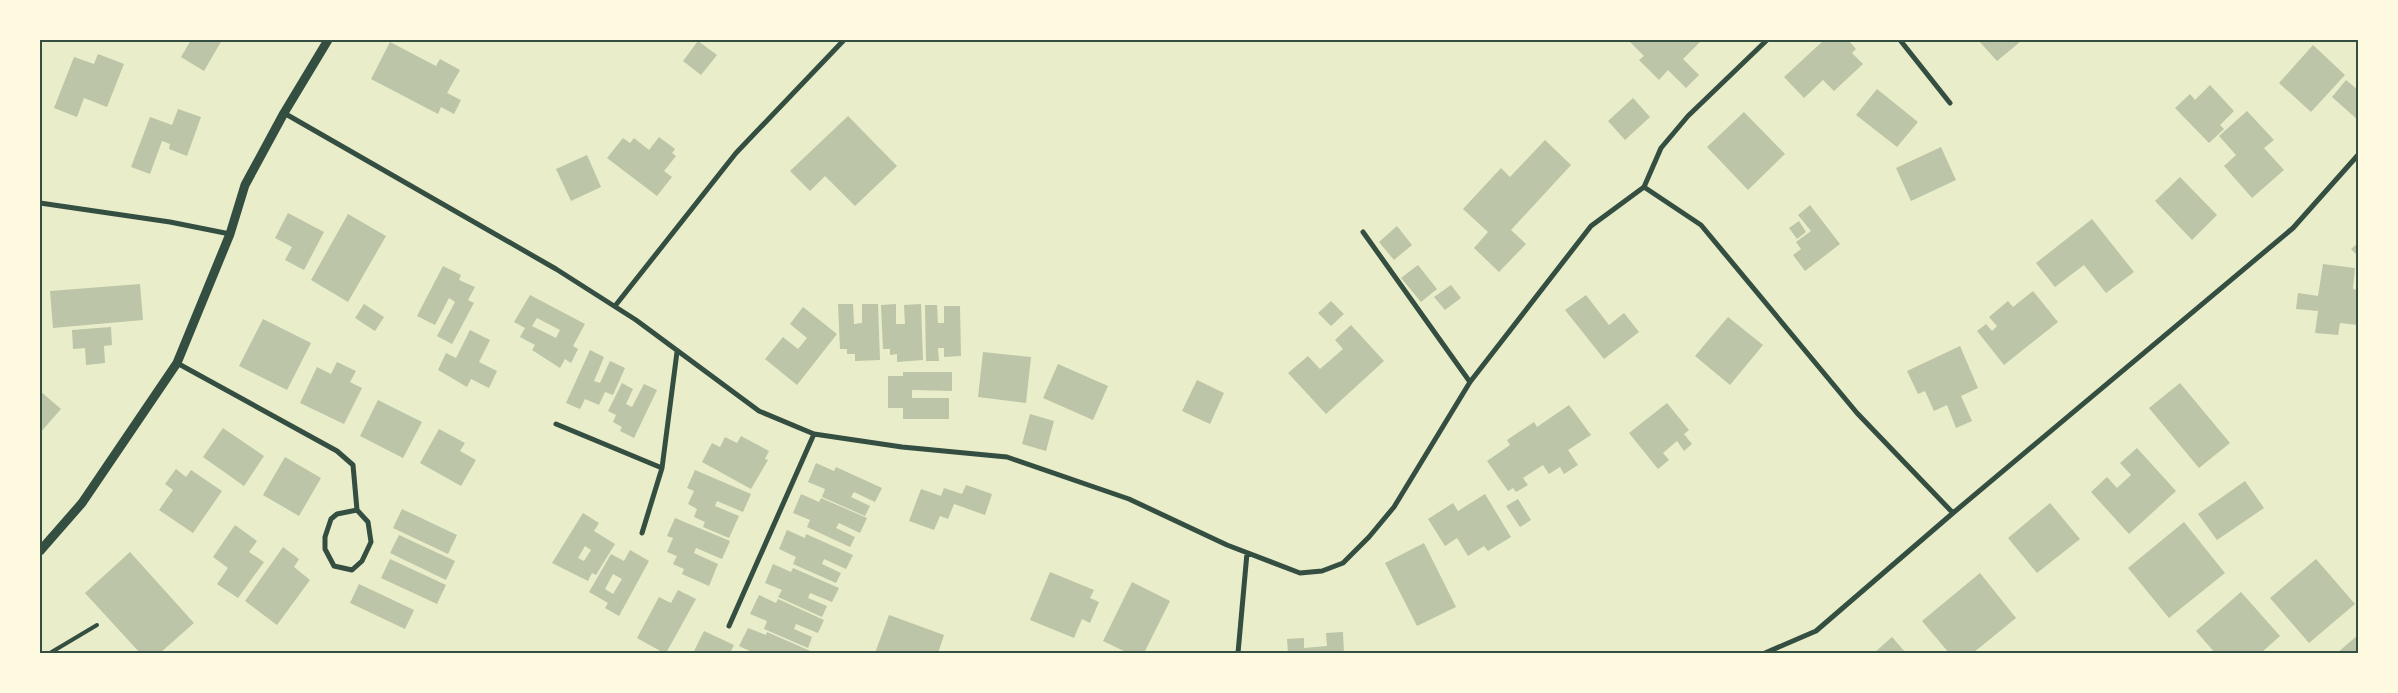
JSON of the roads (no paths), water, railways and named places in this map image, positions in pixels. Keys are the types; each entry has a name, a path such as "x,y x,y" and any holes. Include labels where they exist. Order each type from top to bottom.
{"street":[{"path":"40,551 82,504 177,363 230,234 246,185 284,113 328,40"},
{"path":"615,306 736,153 844,40"},
{"path":"284,113 548,264 615,306 759,411 814,434 902,447 1007,457 1128,499 1247,553 1300,573 1322,571 1343,563 1369,537 1394,507 1470,382 1590,226 1644,187 1661,148 1688,116 1767,40"},
{"path":"1900,40 1950,103"},
{"path":"1765,653 1816,631 1953,513 2293,228 2358,155"},
{"path":"1644,187 1701,226 1857,413 1953,513"},
{"path":"40,203 170,222 230,234"},
{"path":"1363,232 1470,382"},
{"path":"642,533 662,468 677,352"},
{"path":"177,363 337,451 352,465 356,510 368,522 371,542 362,562 352,570 334,566 325,550 325,537 331,519 337,514 356,510"},
{"path":"556,424 662,468"},
{"path":"729,626 814,434"},
{"path":"1238,653 1247,553"}],"lane":[{"path":"50,653 96,625"}]}
